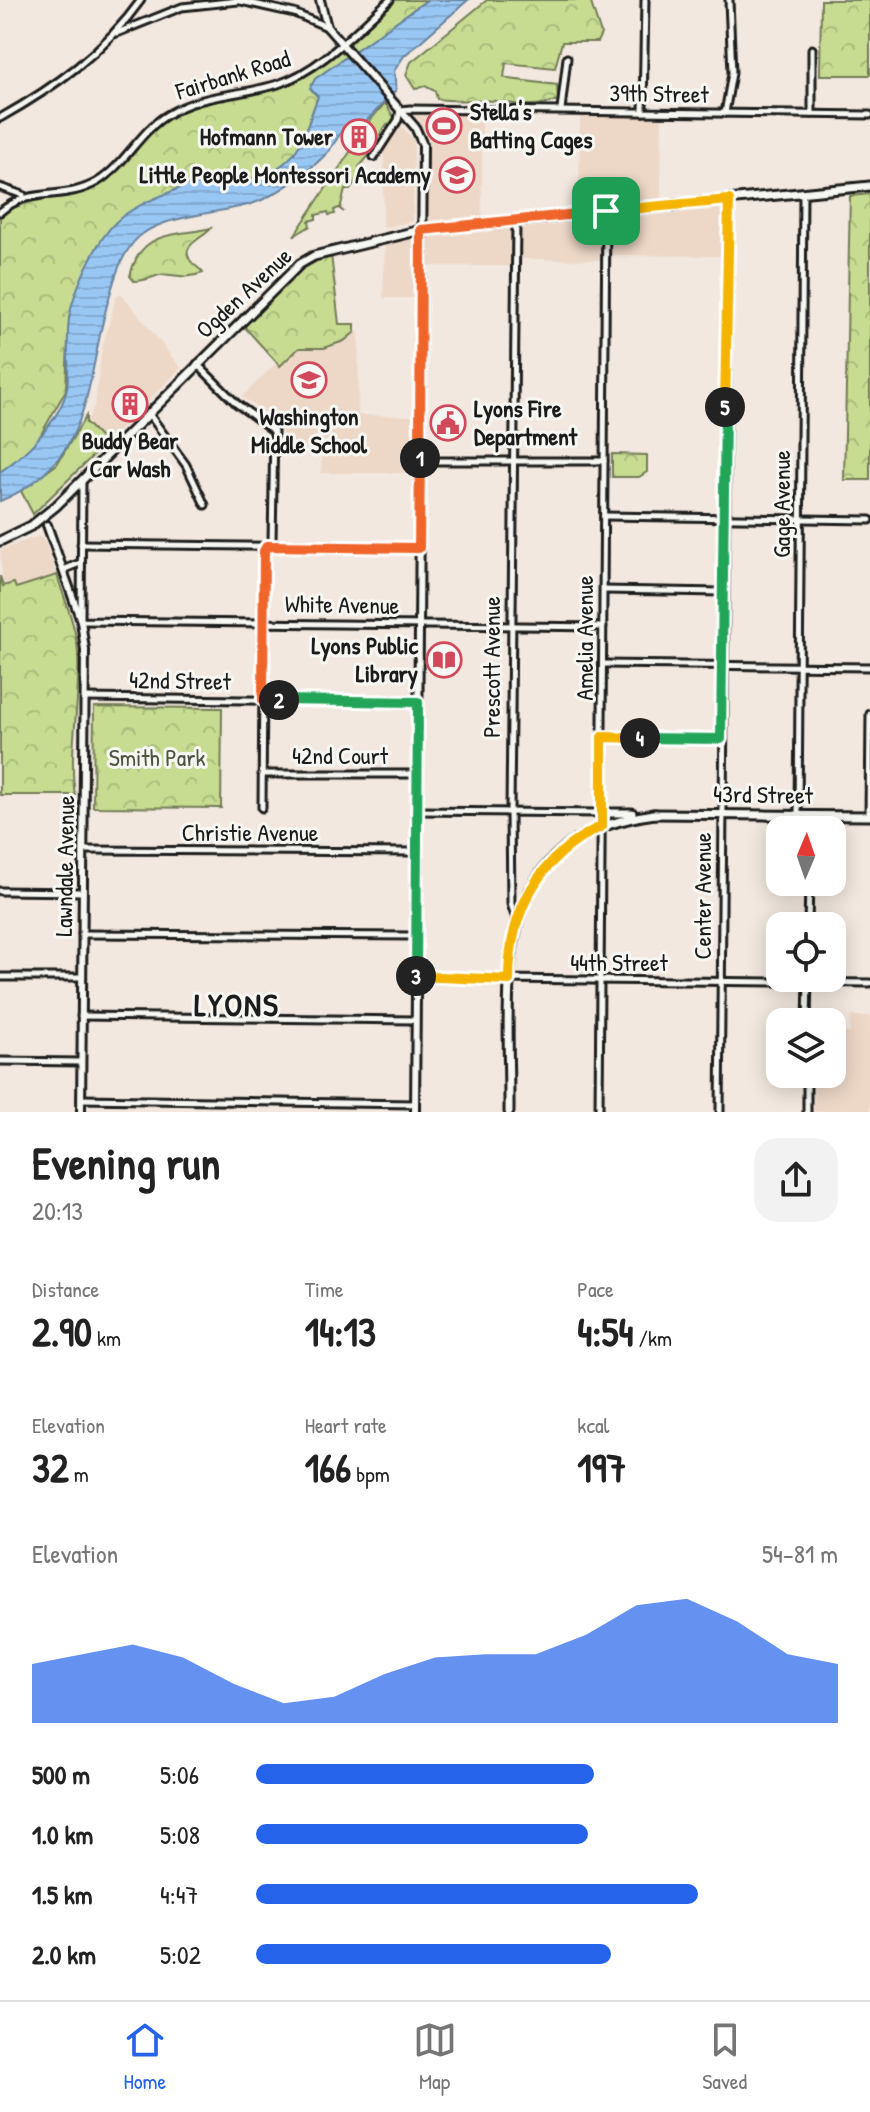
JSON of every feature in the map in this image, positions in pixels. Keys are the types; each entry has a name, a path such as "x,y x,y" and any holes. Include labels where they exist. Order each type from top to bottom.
{"main road":[{"name":"Ogden Avenue","path":"0,541 44,522 197,364 306,260 421,230 870,186"},
{"path":"602,813 655,814"},
{"name":"43rd Street","path":"655,814 869,816"},
{"path":"516,919 531,887 565,848 602,826 655,814"},
{"name":"Prescott Avenue","path":"509,1112 509,980 516,919"}],"street":[{"path":"0,118 67,77 114,35 141,0"},
{"path":"320,0 327,27 400,110 419,134 423,145 415,1112"},
{"name":"Fairbank Road","path":"0,212 24,196 62,193 89,186 115,168 166,115 222,94 289,80 343,46 390,0"},
{"path":"643,112 645,0"},
{"path":"725,113 732,73 729,0"},
{"path":"114,35 182,7 237,1 294,13 327,27"},
{"path":"812,49 812,114"},
{"path":"561,110 567,58"},
{"path":"374,157 398,121 400,110"},
{"name":"39th Street","path":"400,110 870,115"},
{"path":"0,187 24,196"},
{"name":"Gage Avenue","path":"798,815 803,193"},
{"name":"Center Avenue","path":"720,1112 722,592 729,200"},
{"name":"Amelia Avenue","path":"599,1112 606,211"},
{"name":"Prescott Avenue","path":"516,221 510,812 511,904 516,919"},
{"path":"197,364 237,404 273,428 272,541 264,551 262,808"},
{"path":"148,413 186,465 205,505"},
{"path":"420,461 604,461"},
{"name":"Lawndale Avenue","path":"81,1112 85,698 80,563 82,481"},
{"path":"604,516 870,520"},
{"name":"Lawndale Avenue","path":"44,522 81,621"},
{"path":"80,544 419,548"},
{"path":"63,570 80,563"},
{"path":"604,590 722,592"},
{"name":"White Avenue","path":"81,621 603,627"},
{"path":"603,664 870,667"},
{"name":"42nd Street","path":"85,698 418,702"},
{"path":"869,816 870,714"},
{"path":"602,737 721,739"},
{"name":"42nd Court","path":"262,774 418,774"},
{"path":"418,811 602,813"},
{"name":"Christie Avenue","path":"83,850 417,852"},
{"path":"0,891 83,892"},
{"path":"82,934 416,936"},
{"path":"0,977 82,977"},
{"name":"44th Street","path":"416,978 766,980"},
{"name":"44th Street","path":"846,982 870,983"},
{"path":"81,1016 415,1020"},
{"path":"0,1061 81,1062"},
{"path":"807,1088 807,1112"},
{"path":"81,1099 415,1104"}],"shaded area":[{"path":"407,112 482,113 482,218 426,223 426,141"},
{"path":"580,113 662,115 661,200 579,208"},
{"path":"401,125 414,140 413,221 383,228 384,151"},
{"path":"727,202 726,256 606,255 605,260 516,259 515,266 421,266 421,298 383,298 385,241 423,232"},
{"name":"Washington Middle School","path":"336,278 339,324 355,324 355,331 359,332 358,415 412,416 412,473 321,473 322,448 281,447 282,426 242,397 277,362 241,323"},
{"path":"121,293 181,368 106,443 86,423 95,404 102,348 116,298"},
{"path":"38,536 44,539 57,575 16,588 3,586 0,550"},
{"path":"851,1016 870,1016 870,1112 814,1112 814,1088 846,1088 846,1033 850,1033"}],"green space":[{"path":"395,0 427,0 315,79 311,88 318,97 298,148 284,164 255,180 239,172 189,184 116,222 98,245 69,317 66,390 39,438 24,456 0,472 0,216 22,205 80,192 103,180 173,115 211,100 278,86 310,72 341,50"},
{"path":"487,0 590,0 601,34 597,42 562,42 555,68 506,63 504,77 557,85 558,100 534,105 488,100 444,100 437,99 435,91 425,86 415,89 406,75 411,62"},
{"path":"821,0 870,0 870,75 820,75"},
{"path":"385,103 395,119 391,126 387,124 375,142 378,145 359,167 362,171 350,190 345,190 340,209 334,210 335,214 316,215 316,219 309,221 310,226 294,236 356,143 366,137 360,132"},
{"path":"870,194 870,480 844,480 850,196"},
{"path":"211,228 191,244 187,253 203,273 189,276 163,274 138,281 130,276 135,261 151,242 173,234"},
{"path":"331,254 339,324 355,324 355,332 344,341 324,348 299,348 280,366 241,323 307,261"},
{"path":"86,416 86,423 106,443 33,514 21,491 57,464"},
{"path":"612,454 647,455 647,472 639,477 612,477"},
{"path":"57,575 73,623 78,653 73,760 75,795 0,795 0,576 3,586 14,583 16,588"},
{"name":"Smith Park","path":"94,707 222,708 221,808 93,807"}],"water":[{"path":"427,0 468,0 404,56 394,71 396,90 353,135 345,127 328,152 314,165 264,199 176,219 144,233 133,243 113,283 89,388 70,441 54,464 31,484 0,501 0,472 41,435 63,400 68,380 71,309 86,268 108,231 122,216 138,207 199,180 226,174 255,180 283,164 298,148 318,97 310,88 315,79"}],"place":[{"name":"Stella's Batting Cages","path":"444,126"},
{"name":"Hofmann Tower","path":"359,137"},
{"name":"Little People Montessori Academy","path":"457,175"},
{"name":"Washington Middle School","path":"309,380"},
{"name":"Buddy Bear Car Wash","path":"130,404"},
{"name":"Lyons Fire Department","path":"448,423"},
{"name":"Lyons Public Library","path":"444,660"}],"district":[{"name":"LYONS","path":"237,1005"}],"route":[{"path":"729,200 721,739 602,737 602,826 565,848 531,887 513,931 509,980 416,978 418,702 263,700 264,551 267,546 419,548 421,230 606,211 729,200"}]}
